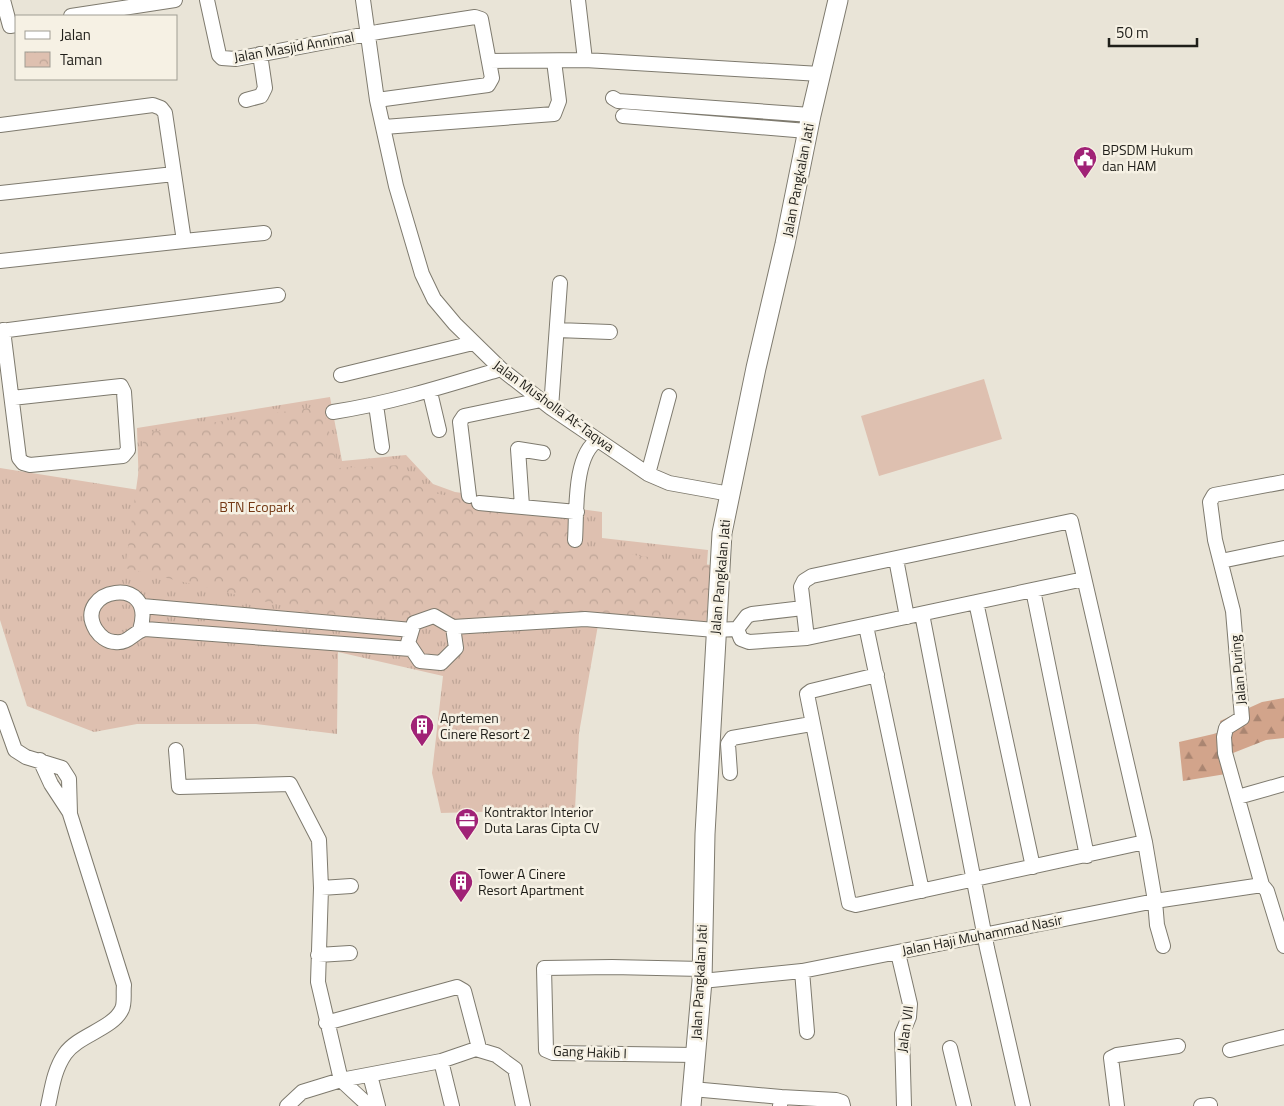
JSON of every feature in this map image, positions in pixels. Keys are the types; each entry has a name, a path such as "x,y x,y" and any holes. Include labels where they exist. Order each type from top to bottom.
{"main road":[{"name":"Jalan Pangkalan Jati","path":"691,1097 702,975 705,834 715,630 722,533 756,368 785,244 809,123 838,0"}],"street":[{"path":"3,0 10,26 15,25"},
{"path":"74,15 106,5 142,7 175,0"},
{"name":"Jalan Masjid Annimal","path":"206,0 219,55 222,58 236,59 368,34 478,17 489,62"},
{"name":"Jalan Musholla At-Taqwa","path":"363,0 378,100 396,186 422,274 434,299 473,343 501,369 546,404 648,474 669,483 730,494"},
{"path":"578,0 585,60"},
{"path":"246,100 261,96 266,88 260,54"},
{"path":"384,127 554,114 559,101 554,60"},
{"path":"378,100 488,85 492,78 489,62 585,60 820,74"},
{"path":"613,98 618,101 809,123"},
{"path":"0,125 153,105 162,108 165,113 184,241"},
{"path":"623,116 809,123"},
{"path":"0,193 174,174"},
{"path":"0,261 264,233"},
{"path":"560,283 546,404 464,416 460,422 474,499 577,512"},
{"path":"12,398 121,386 124,392 128,450 123,456 30,465 23,463 19,458 1,330 278,295"},
{"path":"556,330 610,332"},
{"path":"341,375 473,343"},
{"path":"334,412 376,405 430,392 501,369"},
{"path":"430,392 439,430"},
{"path":"648,474 668,396"},
{"path":"376,405 382,448"},
{"path":"575,540 579,473 590,445 598,440"},
{"path":"522,506 518,449 543,453"},
{"name":"Jalan Puring","path":"1284,482 1214,496 1210,502 1233,611 1238,651 1242,718 1226,728 1224,744 1262,885 1278,902 1280,938 1284,946"},
{"path":"807,638 801,587 804,581 812,576 1071,522 1145,842 1157,925 1163,946"},
{"path":"1221,561 1284,548"},
{"path":"896,559 907,617"},
{"path":"737,629 741,639 749,642 807,638 1084,579"},
{"path":"1033,590 1087,856"},
{"path":"117,591 132,595 142,606 144,618 140,630 129,640 114,643 100,636 92,623 93,608 103,596 117,591"},
{"path":"976,602 1033,867"},
{"path":"142,606 412,630"},
{"path":"737,629 742,620 752,614 803,608"},
{"path":"922,614 985,936 1023,1106"},
{"path":"453,626 456,648 441,663 420,661 408,644 414,623 434,616 453,626 585,619 715,630 737,629"},
{"path":"363,645 365,626"},
{"path":"866,626 922,891"},
{"path":"140,630 411,648"},
{"path":"877,676 811,691 807,694 811,724 847,900 856,905 1145,842"},
{"path":"0,708 15,750 26,757 62,768 69,779 70,814 124,985 122,1008 113,1021 75,1044 65,1054 56,1072 48,1106"},
{"path":"730,773 728,744 732,738 811,724"},
{"path":"176,750 179,787 290,784 319,840 321,888 318,982 326,1023 341,1080 369,1106"},
{"path":"1238,797 1284,784"},
{"name":"Jalan Haji Muhammad Nasir","path":"702,975 802,971 1155,901 1262,885"},
{"path":"321,888 351,886"},
{"name":"Jalan VII","path":"898,952 910,1004 910,1017 902,1034 904,1106"},
{"path":"318,955 350,953"},
{"name":"Gang Hakib I","path":"695,1054 552,1053 546,1050 544,968 612,967 702,975"},
{"path":"802,971 807,1032"},
{"path":"326,1023 460,987 464,991 478,1044 476,1049"},
{"path":"1230,1050 1284,1037"},
{"path":"1117,1106 1111,1058 1117,1054 1178,1046"},
{"path":"950,1048 964,1106"},
{"path":"286,1106 302,1092 341,1080 441,1061 476,1049 496,1055 515,1069 522,1106"},
{"path":"441,1061 452,1106"},
{"path":"370,1075 378,1106"},
{"path":"691,1097 780,1102 836,1100 842,1102 843,1106"}],"green space":[{"path":"984,379 1002,439 879,476 861,416"},
{"path":"330,397 342,461 406,455 433,484 455,492 602,512 602,538 708,550 702,631 598,625 579,733 575,809 441,813 432,773 443,676 338,652 337,734 256,724 137,724 94,732 27,706 0,620 0,468 139,490 137,428"},
{"name":"BTN Ecopark","path":"322,406 339,468 402,465 429,492 566,520 571,547 711,565 706,625 317,614 125,568 144,433"},
{"path":"1284,698 1284,738 1266,740 1228,755 1232,773 1183,781 1179,742 1222,732 1220,721 1262,702"}],"place":[{"name":"BPSDM Hukum dan HAM","path":"1085,179"},
{"name":"Aprtemen Cinere Resort 2","path":"422,747"},
{"name":"Kontraktor Interior Duta Laras Cipta CV","path":"467,841"},
{"name":"Tower A Cinere Resort Apartment","path":"461,903"}]}
